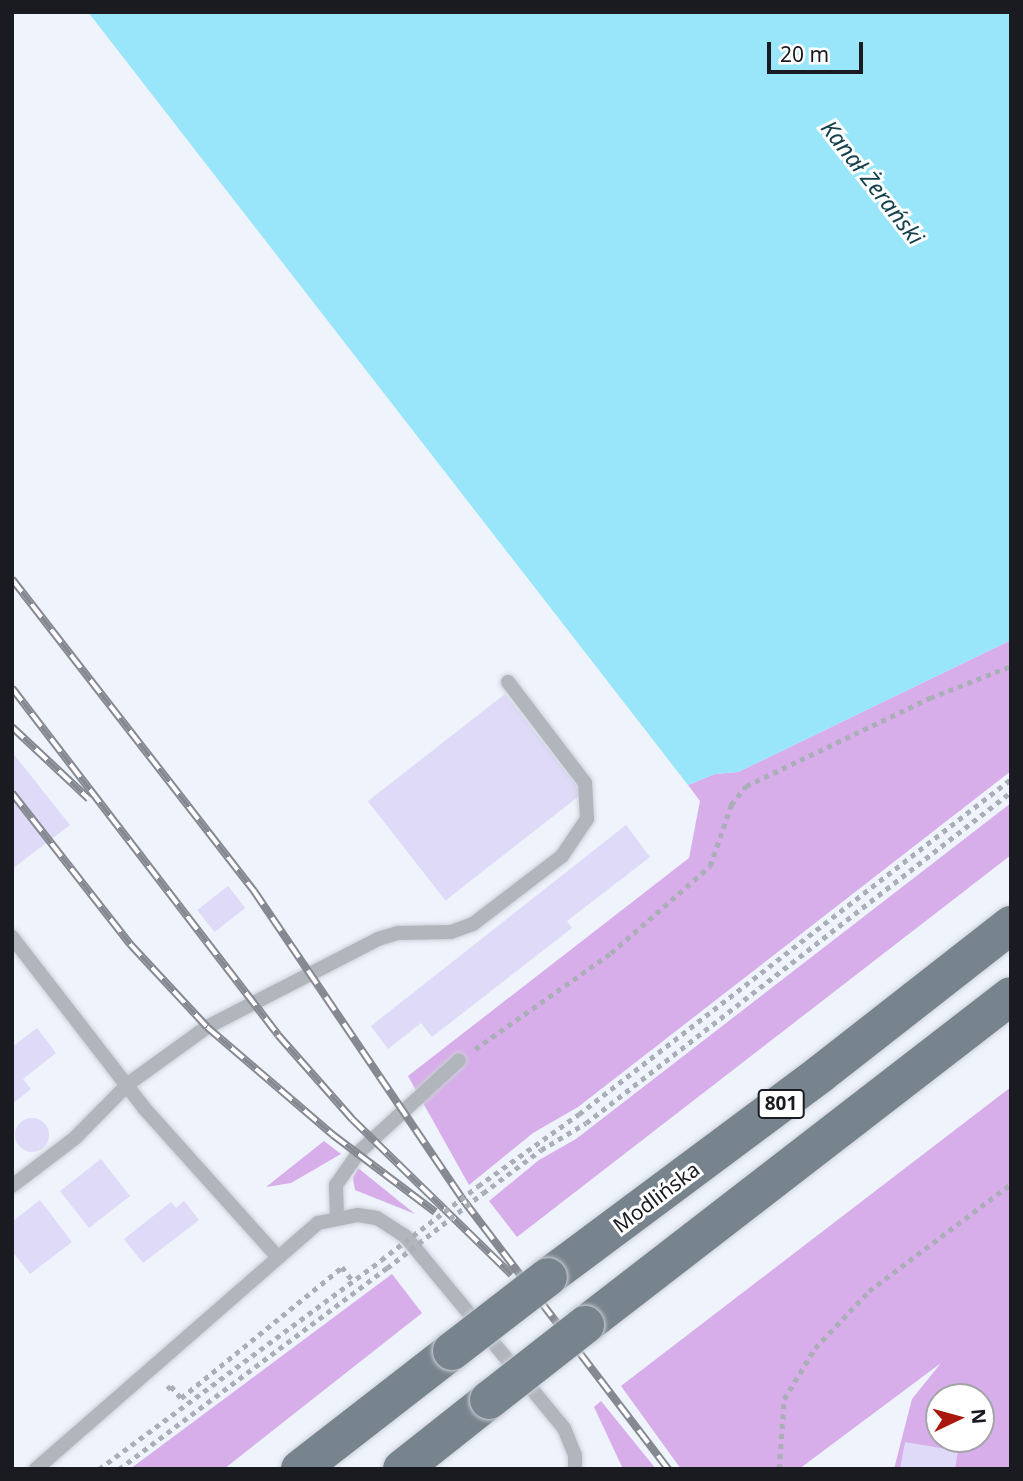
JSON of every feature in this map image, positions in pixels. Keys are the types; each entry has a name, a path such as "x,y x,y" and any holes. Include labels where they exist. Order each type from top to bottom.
{"main road":[{"name":"Modlińska","path":"300,1469 548,1277 819,1075 1011,925"},
{"name":"801","path":"402,1469 1011,996"}],"lane":[{"path":"12,1186 75,1138 128,1084 207,1027 379,940 398,933 451,932 473,924 562,856 587,818 585,783 508,682"},
{"path":"12,937 128,1084 276,1256"},
{"path":"337,1216 336,1185 358,1153 459,1060"},
{"path":"36,1469 129,1392 276,1256 318,1223 337,1216 377,1218 405,1236 564,1428 575,1455 575,1469"}],"path":[{"path":"459,1060 611,953 710,866 731,805 746,786 930,698 1011,666"},
{"path":"99,1469 478,1186 579,1114 1011,779"},
{"path":"119,1469 541,1150 586,1123 1011,792"},
{"path":"779,1469 784,1399 815,1348 869,1291 1011,1184"},
{"path":"161,1393 171,1386 181,1398 342,1267 352,1280"}],"shaded area":[{"path":"1011,640 1011,771 578,1107 533,1133 469,1185 408,1076 689,858 700,801 688,785 715,774 738,772"},
{"path":"1011,803 1011,855 517,1237 489,1201 539,1160 576,1139"},
{"path":"1011,1087 1011,1469 894,1469 912,1399 941,1363 799,1469 681,1469 621,1386"},
{"path":"324,1141 341,1154 291,1183 266,1187"},
{"path":"358,1168 415,1214 355,1190 353,1178"},
{"path":"392,1274 422,1313 224,1469 130,1469"},
{"path":"601,1401 656,1469 623,1469 594,1407"}],"water":[{"name":"Kanał Żerański","path":"88,12 1011,12 1011,640 738,772 715,774 688,785"}],"building":[{"path":"505,694 583,793 445,900 368,801"},
{"path":"12,752 70,825 12,869"},
{"path":"626,825 650,857 567,921 572,928 432,1037 421,1023 388,1049 371,1026"},
{"path":"228,886 245,908 215,932 197,910"},
{"path":"37,1028 56,1053 23,1079 31,1089 12,1104 12,1047"},
{"path":"32,1118 44,1123 49,1135 44,1147 32,1152 20,1147 15,1135 20,1123"},
{"path":"101,1159 130,1196 89,1228 60,1191"},
{"path":"40,1200 72,1242 30,1274 12,1251 12,1222"},
{"path":"184,1201 199,1220 143,1263 124,1239 171,1202 176,1208"},
{"path":"905,1442 925,1445 925,1453 958,1453 955,1469 900,1469"}],"railway":[{"path":"12,579 254,891 464,1201 668,1469"},
{"path":"12,688 278,1035 352,1119 512,1275"},
{"path":"12,727 89,799"},
{"path":"12,793 130,944 207,1027 333,1135 435,1212"}]}
